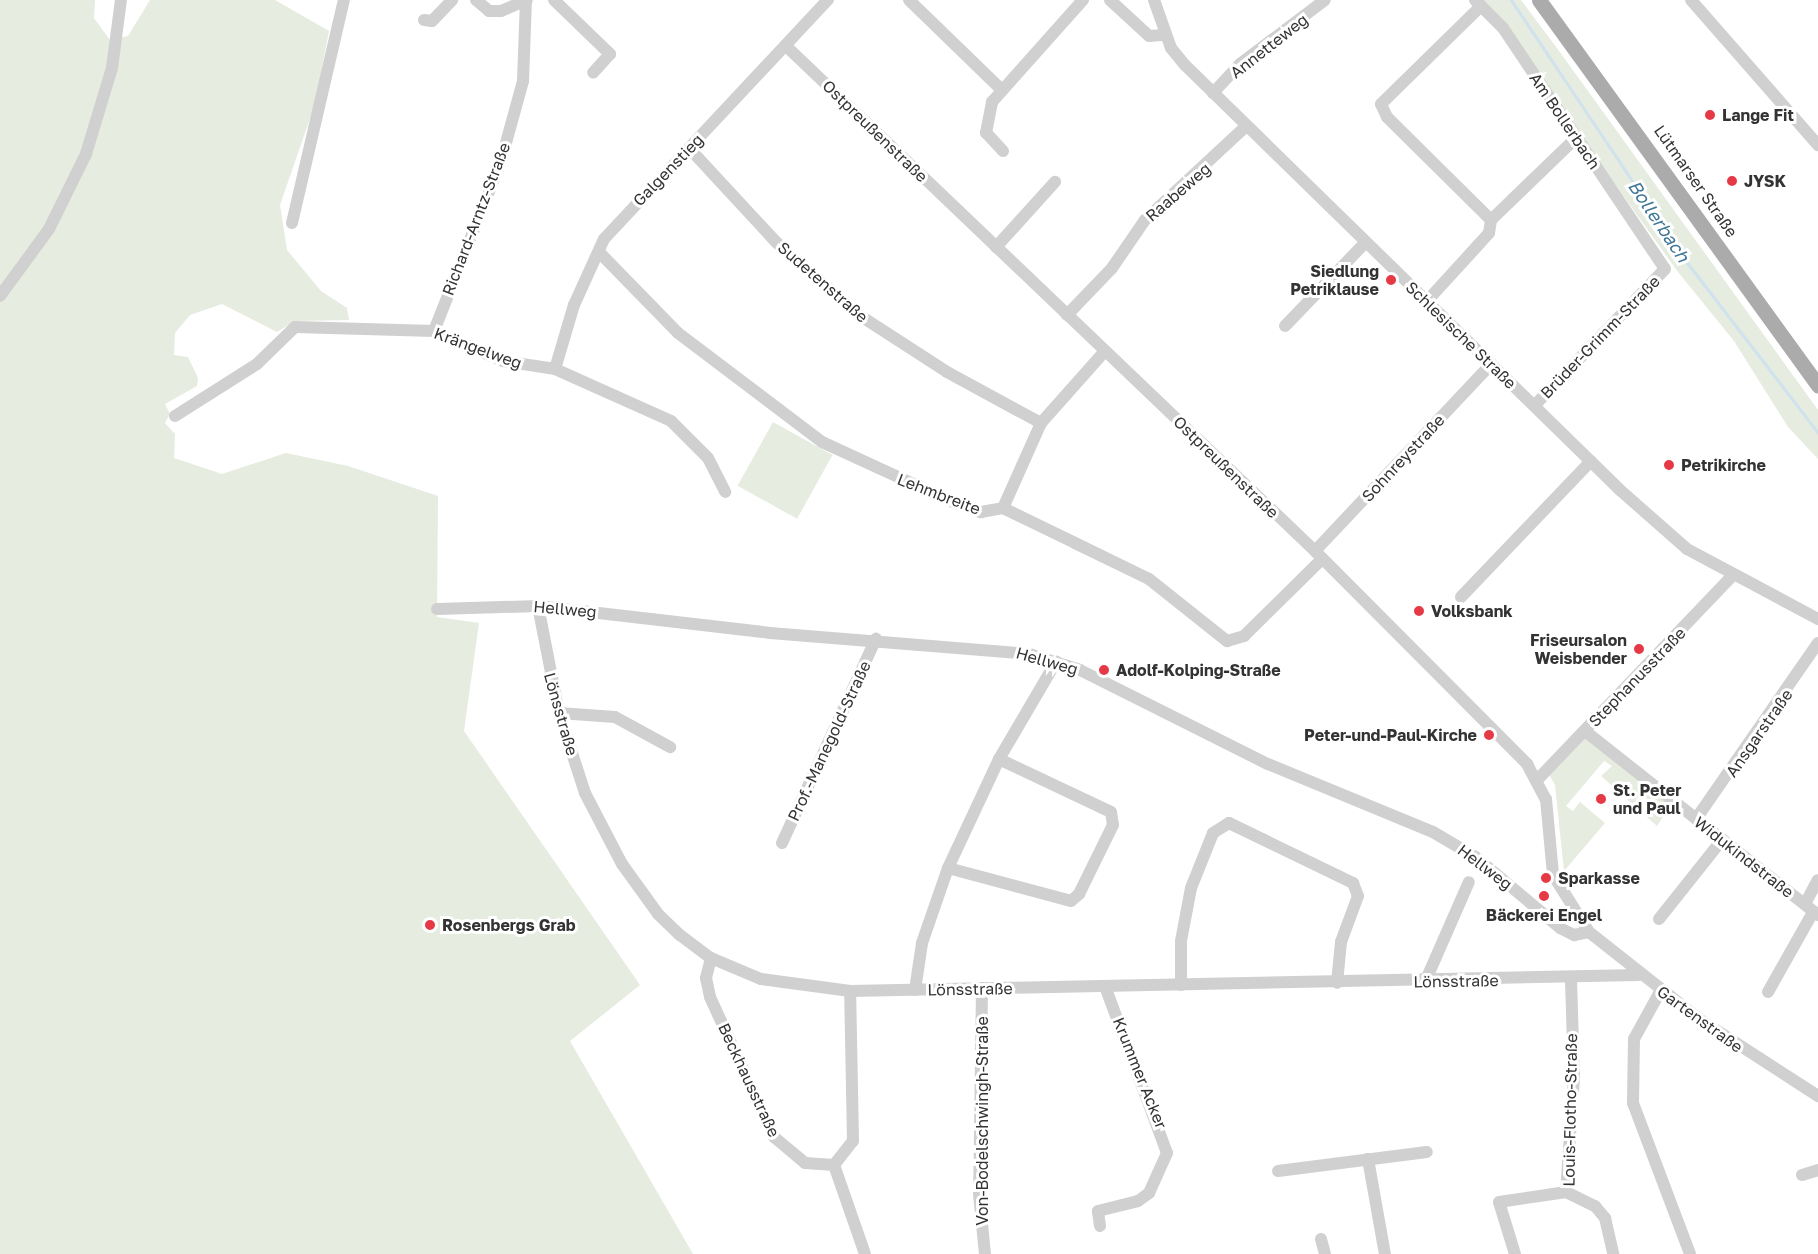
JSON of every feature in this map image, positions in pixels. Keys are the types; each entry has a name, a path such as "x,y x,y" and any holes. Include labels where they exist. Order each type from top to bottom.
{"main road":[{"name":"Lütmarser Straße","path":"1539,0 1818,386"}],"street":[{"path":"0,296 49,229 86,154 112,68 121,0"},
{"path":"292,223 344,0"},
{"path":"424,20 432,21 452,0"},
{"name":"Richard-Arntz-Straße","path":"434,331 501,161 523,81 527,0 501,11 489,11 476,0"},
{"path":"554,0 610,54 593,73"},
{"path":"909,0 1000,89"},
{"path":"1003,151 986,133 985,123 1000,89 1083,0"},
{"path":"1110,0 1149,36 1165,35"},
{"name":"Schlesische Straße","path":"1154,0 1165,35 1213,93 1364,244 1670,536 1733,575 1818,619"},
{"name":"Annetteweg","path":"1213,93 1240,64 1325,0"},
{"path":"1691,0 1818,145"},
{"name":"Galgenstieg","path":"555,369 574,305 599,252 689,148 786,46 824,1"},
{"name":"Am Bollerbach","path":"1491,220 1382,111 1385,97 1478,3 1503,28 1575,139 1665,269"},
{"name":"Ostpreußenstraße","path":"786,46 1319,555 1539,778 1546,799 1553,875 1590,932"},
{"name":"Raabeweg","path":"1067,315 1112,268 1145,220 1246,126"},
{"path":"1426,301 1489,233 1491,220 1575,139"},
{"name":"Sudetenstraße","path":"689,148 777,243 859,315 947,372 1041,423"},
{"path":"996,247 1055,182"},
{"path":"1285,326 1364,244"},
{"name":"Lehmbreite","path":"599,252 678,333 822,442 950,501 981,512 1003,508 1149,579 1233,642 1319,555"},
{"name":"Brüder-Grimm-Straße","path":"1534,405 1665,269"},
{"name":"Krängelweg","path":"176,416 257,364 296,327 434,331 503,361 555,369 671,421 708,458 725,492"},
{"path":"1003,508 1041,423 1105,351"},
{"name":"Sohnreystraße","path":"1319,555 1491,364"},
{"path":"1461,597 1591,460"},
{"name":"Stephanusstraße","path":"1539,778 1733,575"},
{"name":"Hellweg","path":"437,609 538,606 770,633 998,648 1056,662 1268,764 1433,832 1477,858 1560,928 1574,935 1590,932"},
{"name":"Lönsstraße","path":"538,606 559,713 585,793 622,864 658,914 711,958 784,986 850,991 1570,980 1640,975"},
{"name":"Prof.-Manegold-Straße","path":"782,843 876,639"},
{"name":"Ansgarstraße","path":"1696,819 1818,644"},
{"path":"915,990 925,934 948,868 999,759 1056,662"},
{"path":"559,713 615,717 670,747"},
{"name":"Widukindstraße","path":"1585,731 1721,841 1812,910"},
{"path":"948,868 1071,901 1079,894 1113,825 1111,812 999,759"},
{"path":"1181,985 1180,942 1191,888 1213,832 1228,823 1353,883 1358,896 1341,942 1337,983"},
{"path":"1659,919 1721,841"},
{"path":"1767,992 1812,910 1818,880"},
{"path":"1425,982 1469,882"},
{"name":"Gartenstraße","path":"1590,932 1640,975 1763,1065 1818,1096"},
{"name":"Beckhausstraße","path":"711,958 706,978 710,997 774,1137 806,1163 834,1165"},
{"name":"Louis-Flotho-Straße","path":"1570,980 1574,1078 1566,1192 1595,1206 1605,1218 1613,1254"},
{"name":"Krummer Acker","path":"1100,1226 1098,1210 1138,1201 1149,1193 1167,1153 1105,986"},
{"name":"Von-Bodelschwingh-Straße","path":"982,988 979,1194 985,1254"},
{"path":"1661,990 1634,1039 1633,1103 1676,1210 1690,1254"},
{"path":"850,991 853,1142 834,1165 865,1254"},
{"path":"1278,1171 1427,1152"},
{"path":"1368,1159 1384,1254"},
{"path":"1802,1175 1818,1170"},
{"path":"1515,1254 1500,1202 1566,1192"},
{"path":"1321,1239 1324,1254"}],"shaded area":[{"path":"0,0 95,0 94,18 110,40 128,36 150,0 275,0 329,31 315,104 280,205 287,250 321,291 347,308 349,320 295,321 277,332 222,304 190,315 175,333 174,355 188,357 198,378 197,386 165,404 170,414 165,423 175,434 174,458 222,474 286,453 348,466 438,496 437,617 479,623 464,731 640,985 570,1041 693,1254 0,1254"},
{"path":"1483,0 1521,0 1562,55 1818,410 1818,459 1788,427 1734,341 1678,272"},
{"path":"773,422 832,455 797,519 738,486"},
{"path":"1585,736 1671,805 1657,826 1601,776 1612,766 1604,761 1566,806 1573,811 1580,802 1605,823 1564,871 1555,785 1548,773"}],"waterway":[{"name":"Bollerbach","path":"1511,0 1688,264 1818,433"}],"place":[{"name":"Lange Fit","path":"1710,115"},
{"name":"JYSK","path":"1732,181"},
{"name":"Siedlung Petriklause","path":"1391,280"},
{"name":"Petrikirche","path":"1669,465"},
{"name":"Volksbank","path":"1419,611"},
{"name":"Friseursalon Weisbender","path":"1639,649"},
{"name":"Adolf-Kolping-Straße","path":"1104,670"},
{"name":"Peter-und-Paul-Kirche","path":"1489,735"},
{"name":"St. Peter und Paul","path":"1601,799"},
{"name":"Sparkasse","path":"1546,878"},
{"name":"Bäckerei Engel","path":"1544,896"},
{"name":"Rosenbergs Grab","path":"430,925"}]}
